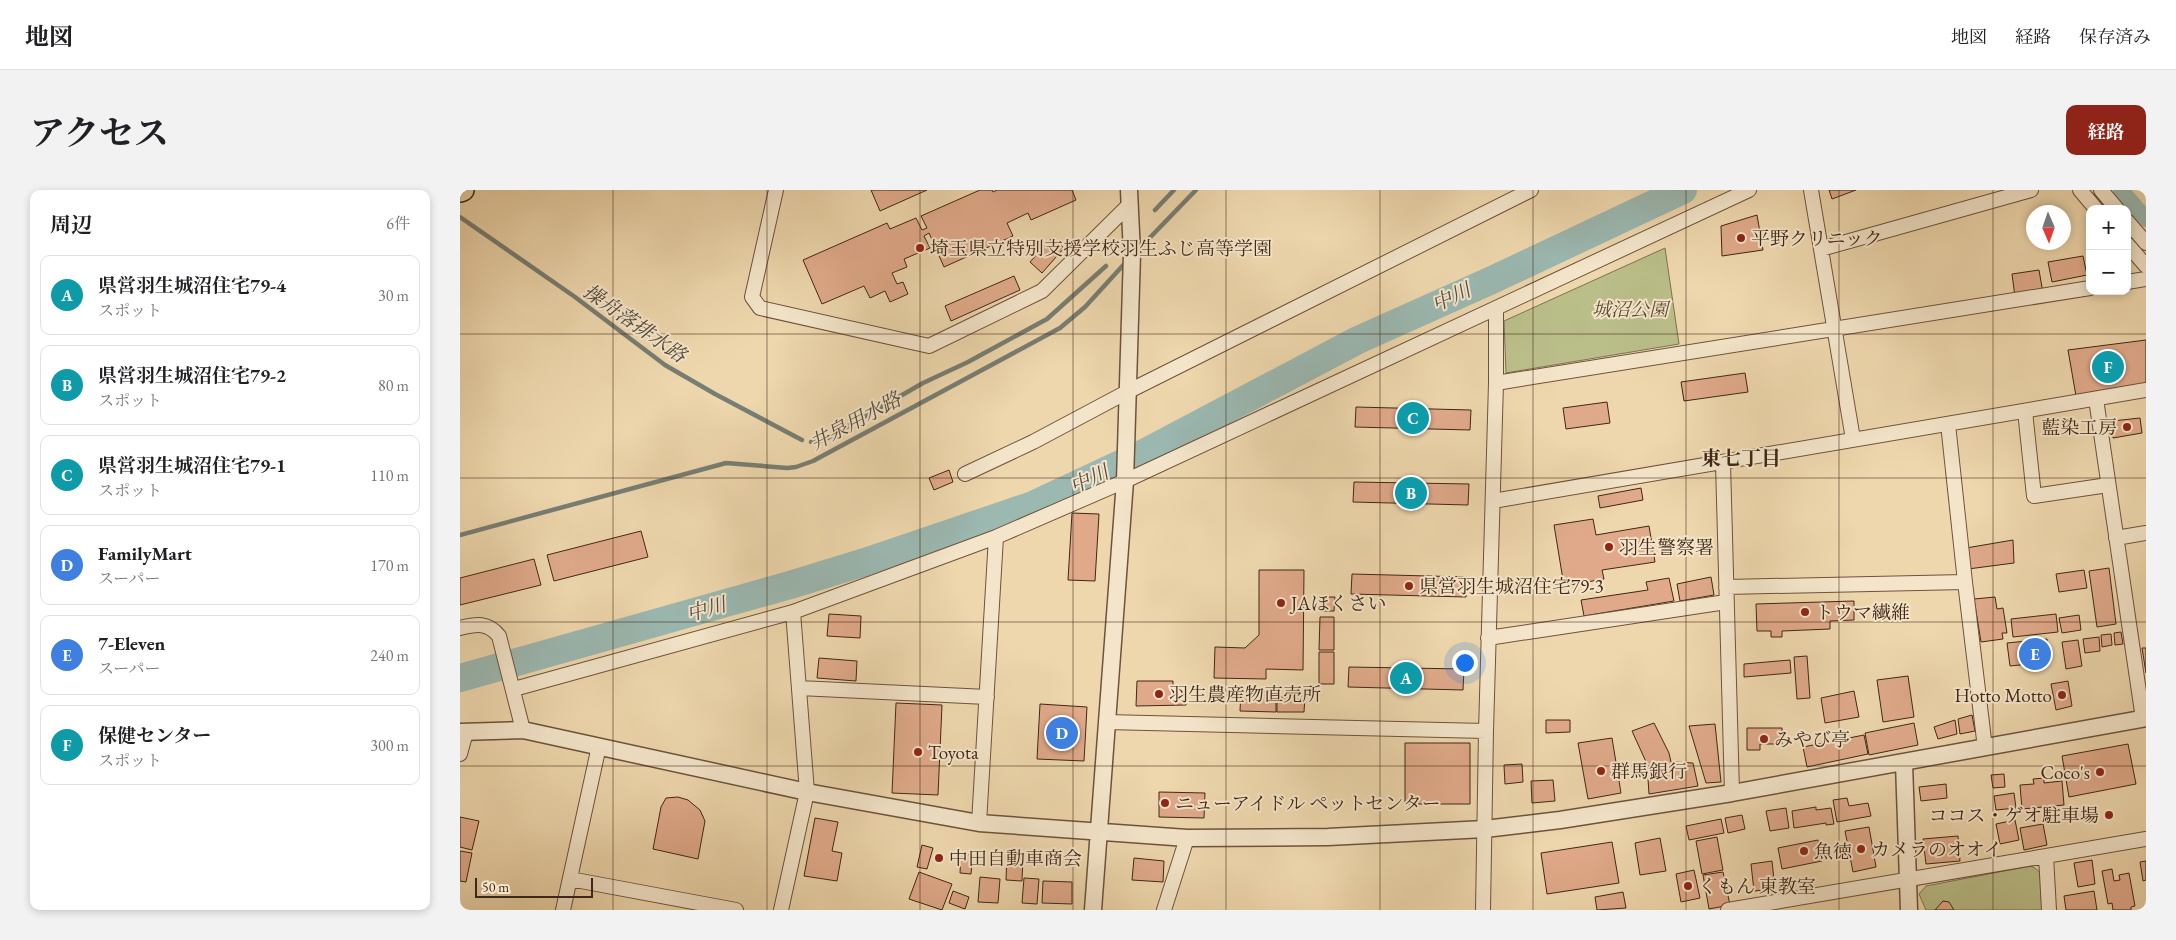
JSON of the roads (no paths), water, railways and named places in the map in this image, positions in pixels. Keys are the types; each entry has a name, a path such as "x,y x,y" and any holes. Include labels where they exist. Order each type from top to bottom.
{"street":[{"path":"776,190 752,297 760,308 929,346 1042,291 1129,197"},
{"path":"965,474 1033,442 1127,392 1531,190"},
{"path":"512,683 792,612 996,537 1125,481 1749,190"},
{"path":"1811,190 1853,439"},
{"path":"1821,249 2031,190"},
{"path":"2080,190 2093,205"},
{"path":"2101,190 2114,205"},
{"path":"1093,910 1125,481 1132,254 1129,197"},
{"path":"2131,225 2146,243"},
{"path":"2131,249 2146,266"},
{"path":"2131,281 2146,279"},
{"path":"1496,383 2086,289"},
{"path":"1483,910 1488,638 1496,383 1496,308"},
{"path":"1493,501 2146,390"},
{"path":"460,754 463,732 523,730 807,792 980,823 1187,838 1328,837 1485,829 1619,812 2144,719 2096,399"},
{"path":"2025,411 2034,496 2108,485"},
{"path":"1948,424 1965,582 1986,748"},
{"path":"1723,463 1732,793"},
{"path":"2116,538 2146,533"},
{"path":"980,823 996,537"},
{"path":"1726,587 1965,582"},
{"path":"1488,638 1726,602"},
{"path":"781,910 807,792 792,612"},
{"path":"460,628 477,624 485,625 494,630 502,643 523,730"},
{"path":"798,688 987,697"},
{"path":"1106,722 1486,731"},
{"path":"563,910 600,746"},
{"path":"1904,763 1909,910"},
{"path":"1164,910 1187,838"},
{"path":"1728,910 2146,839"},
{"path":"2046,856 2048,910"},
{"path":"570,878 674,904 736,910"}],"waterway":[{"name":"操舟落排水路","path":"1155,210 1174,190"},
{"name":"井泉用水路","path":"1136,252 1196,190"},
{"name":"中川","path":"460,678 790,585 865,562 1033,505 1146,452 1358,340 1492,280 1683,190"},
{"path":"2121,190 2146,219"},
{"name":"操舟落排水路","path":"460,217 575,297 665,365 802,440"},
{"name":"井泉用水路","path":"460,535 726,463 787,468 813,461 1060,328 1085,307 1127,261"},
{"name":"操舟落排水路","path":"811,442 824,440 923,383 968,362 1047,319 1106,266"}],"place":[{"name":"平野クリニック","path":"1741,238"},
{"name":"埼玉県立特別支援学校羽生ふじ高等学園","path":"920,248"},
{"name":"保健センター","path":"2108,367"},
{"name":"県営羽生城沼住宅79-1","path":"1413,418"},
{"name":"藍染工房","path":"2127,427"},
{"name":"県営羽生城沼住宅79-2","path":"1411,493"},
{"name":"羽生警察署","path":"1609,547"},
{"name":"県営羽生城沼住宅79-3","path":"1409,586"},
{"name":"JAほくさい","path":"1281,603"},
{"name":"トウマ繊維","path":"1805,612"},
{"name":"7-Eleven","path":"2035,654"},
{"name":"県営羽生城沼住宅79-4","path":"1406,678"},
{"name":"羽生農産物直売所","path":"1159,694"},
{"name":"Hotto Motto","path":"2062,695"},
{"name":"FamilyMart","path":"1062,733"},
{"name":"みやび亭","path":"1764,739"},
{"name":"Toyota","path":"918,752"},
{"name":"群馬銀行","path":"1601,771"},
{"name":"Coco's","path":"2100,772"},
{"name":"ニューアイドル ペットセンター","path":"1165,803"},
{"name":"ココス・ゲオ駐車場","path":"2109,815"},
{"name":"カメラのオオイ","path":"1861,849"},
{"name":"魚徳","path":"1804,851"},
{"name":"中田自動車商会","path":"939,858"},
{"name":"くもん 東教室","path":"1688,886"}],"district":[{"name":"東七丁目","path":"1741,458"}],"park label":[{"name":"城沼公園","path":"1630,309"}]}
